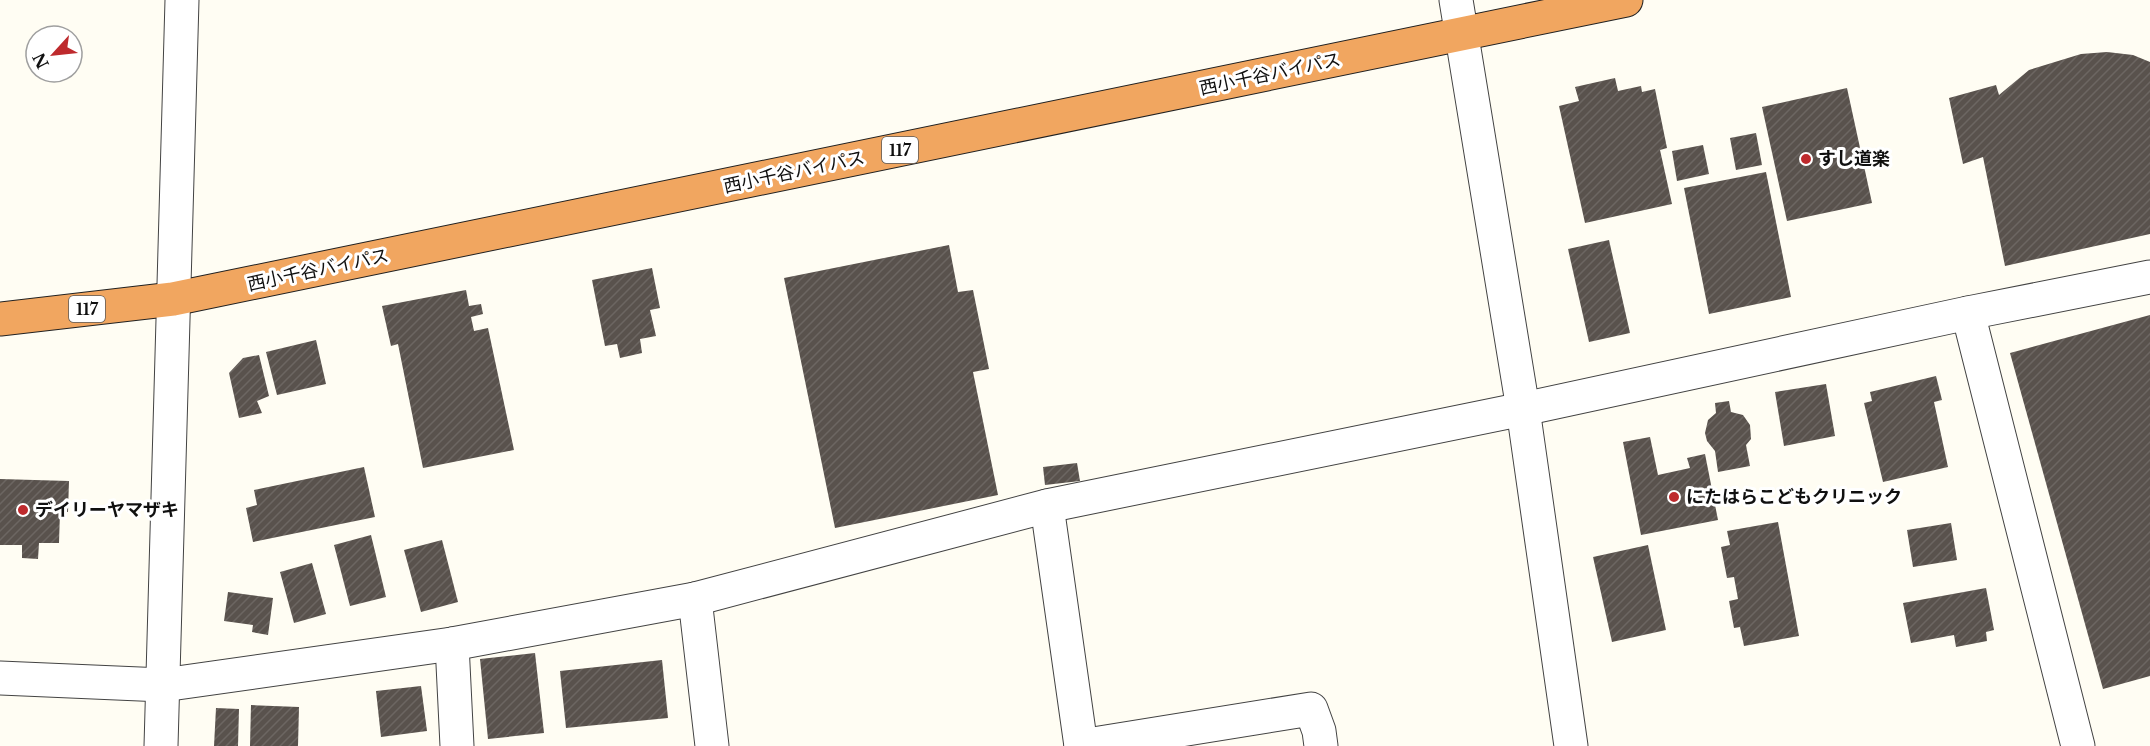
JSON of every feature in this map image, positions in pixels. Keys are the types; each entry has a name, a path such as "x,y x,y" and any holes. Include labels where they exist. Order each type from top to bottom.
{"highway":[{"name":"西小千谷バイパス","path":"173,299 1626,0"},
{"name":"117","path":"0,319 173,299"}],"street":[{"path":"161,746 182,0"},
{"path":"1456,0 1523,409 1571,746"},
{"path":"0,678 163,686 452,644 694,599 1047,506 2150,277"},
{"path":"1968,313 2078,746"},
{"path":"1047,506 1081,746 1311,710 1319,731 1321,746"},
{"path":"694,599 712,746"},
{"path":"452,644 457,746"}],"building":[{"path":"2107,52 2133,55 2150,62 2150,234 2005,266 1983,157 1963,164 1949,98 1996,85 1999,95 2029,70 2081,54"},
{"path":"1615,78 1618,91 1641,86 1642,92 1655,89 1667,148 1660,150 1672,204 1585,223 1559,106 1579,101 1575,87"},
{"path":"1847,88 1872,203 1787,221 1762,107"},
{"path":"1756,133 1762,165 1736,170 1730,138"},
{"path":"1703,145 1709,174 1677,181 1672,151"},
{"path":"1766,172 1791,297 1709,314 1684,188"},
{"path":"1609,240 1630,333 1589,342 1568,249"},
{"path":"949,245 958,292 973,290 989,369 973,372 998,495 835,528 784,278"},
{"path":"652,268 660,308 650,310 656,336 640,339 642,353 620,358 617,344 605,346 592,280"},
{"path":"466,290 469,306 481,304 483,314 471,317 474,331 488,328 514,450 423,468 398,344 391,346 382,306"},
{"path":"2150,315 2150,676 2103,689 2010,353"},
{"path":"316,340 326,384 277,395 266,352"},
{"path":"259,355 269,396 257,401 262,413 239,418 229,373 243,358"},
{"path":"1936,376 1942,400 1934,402 1948,467 1883,482 1864,403 1872,401 1870,392"},
{"path":"1826,384 1835,436 1784,446 1775,392"},
{"path":"1729,401 1731,412 1743,415 1750,425 1751,439 1746,445 1750,466 1718,472 1715,451 1707,441 1705,433 1708,420 1716,413 1715,403"},
{"name":"にたはらこどもクリニック","path":"1650,437 1658,475 1690,468 1687,458 1705,454 1718,520 1641,535 1623,442"},
{"path":"1077,463 1080,481 1045,485 1043,467"},
{"path":"364,467 375,517 253,542 246,508 257,505 254,490"},
{"path":"0,479 69,481 68,512 60,512 59,543 39,543 38,559 22,558 22,545 0,545"},
{"path":"1778,522 1799,636 1744,646 1740,627 1734,628 1729,601 1738,599 1734,577 1727,578 1721,547 1730,545 1727,531"},
{"path":"1951,523 1957,560 1913,567 1907,530"},
{"path":"371,535 386,597 350,606 334,545"},
{"path":"442,540 458,602 421,612 404,550"},
{"path":"1648,545 1666,630 1612,642 1593,557"},
{"path":"312,563 326,614 294,623 280,572"},
{"path":"1986,588 1994,630 1986,632 1987,641 1956,647 1954,635 1911,643 1903,603"},
{"path":"228,592 273,598 268,635 252,632 253,625 224,621"},
{"path":"535,653 544,733 488,739 480,659"},
{"path":"662,660 668,718 566,728 560,671"},
{"path":"421,686 427,731 381,737 376,691"},
{"path":"251,705 299,707 298,746 250,746"},
{"path":"216,708 239,709 238,746 214,746"}],"place":[{"name":"すし道楽","path":"1806,159"},
{"name":"にたはらこどもクリニック","path":"1674,497"},
{"name":"デイリーヤマザキ","path":"23,510"}]}
